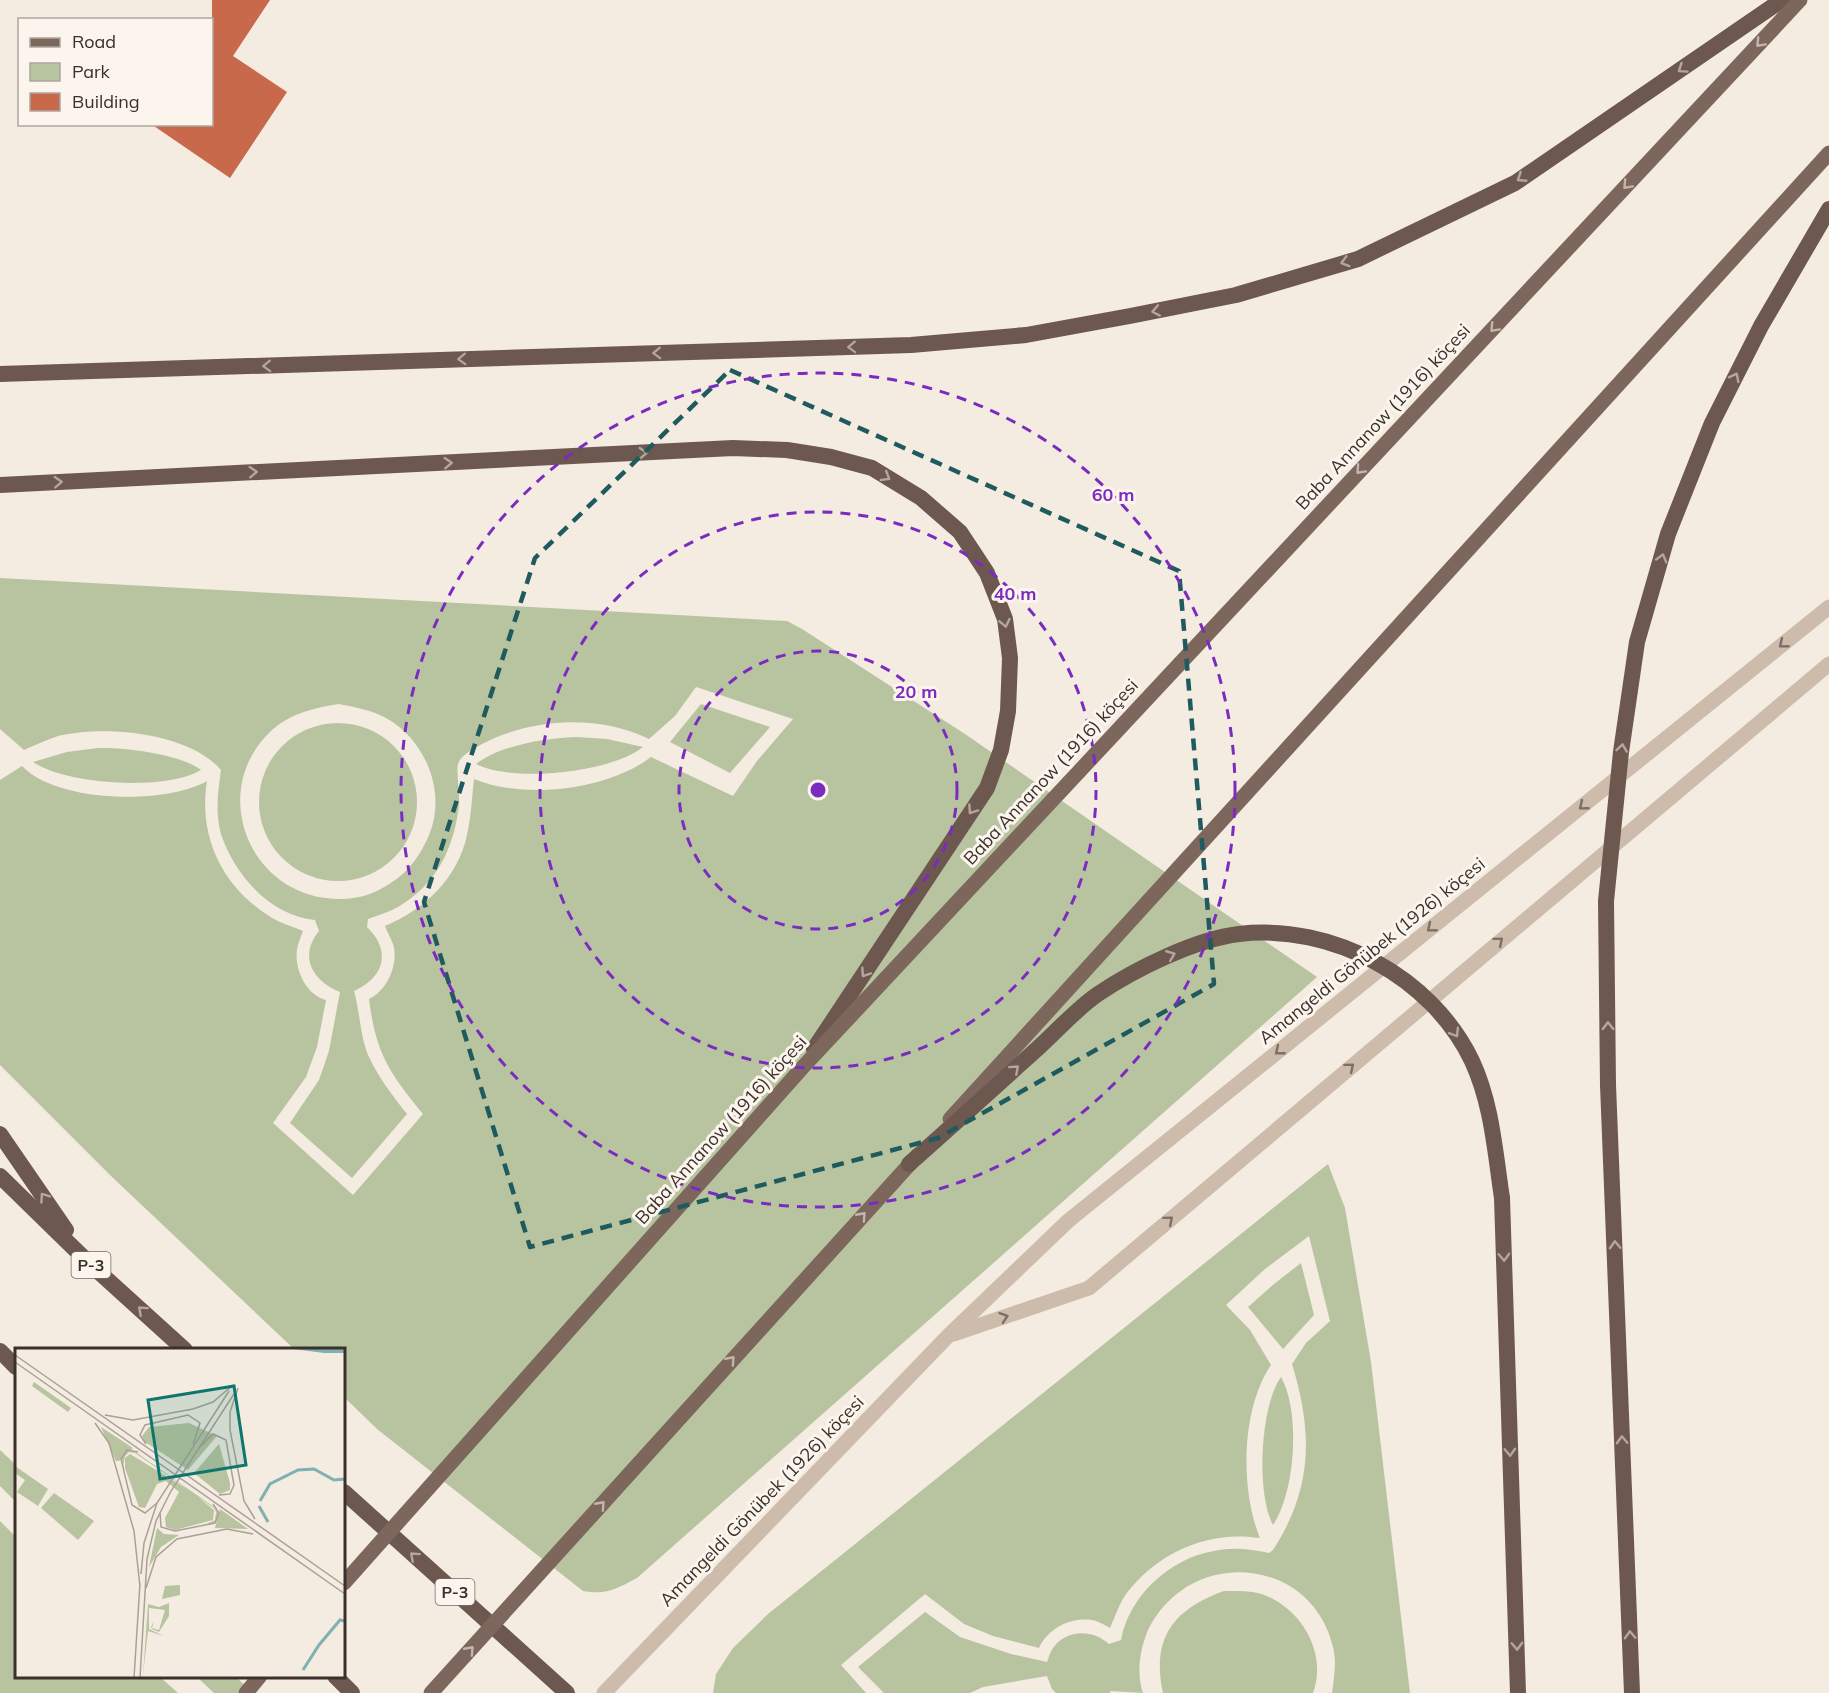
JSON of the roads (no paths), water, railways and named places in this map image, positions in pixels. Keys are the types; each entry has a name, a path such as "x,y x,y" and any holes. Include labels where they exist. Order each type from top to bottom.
{"highway":[{"path":"0,374 910,345 1026,335 1236,295 1358,259 1515,183 1782,0"},
{"path":"1632,1693 1608,1084 1606,900 1621,752 1637,642 1668,534 1712,423 1761,326 1829,209"},
{"path":"0,485 733,448 787,450 831,457 872,468 921,498 960,532 987,573 1005,619 1010,658 1008,711 1000,750 987,788 802,1068"},
{"path":"909,1164 1097,995 1155,961 1193,946 1238,934 1279,932 1333,942 1379,964 1417,989 1447,1021 1472,1060 1488,1102 1502,1198 1518,1693"},
{"path":"0,1134 89,1263"},
{"name":"P-3","path":"0,1176 89,1263 183,1348"},
{"path":"0,1350 15,1367"},
{"path":"0,1359 15,1367"},
{"name":"P-3","path":"345,1493 567,1693"},
{"path":"336,1678 352,1693"}],"main road":[{"name":"Baba Annanow (1916) köçesi","path":"345,1582 802,1068 1800,0"},
{"path":"430,1693 1829,153"},
{"path":"246,1693 259,1678"}],"street":[{"name":"Amangeldi Gönübek (1926) köçesi","path":"604,1693 948,1336 1068,1221 1829,607"},
{"name":"Amangeldi Gönübek (1926) köçesi","path":"948,1336 1089,1288 1829,664"}]}
